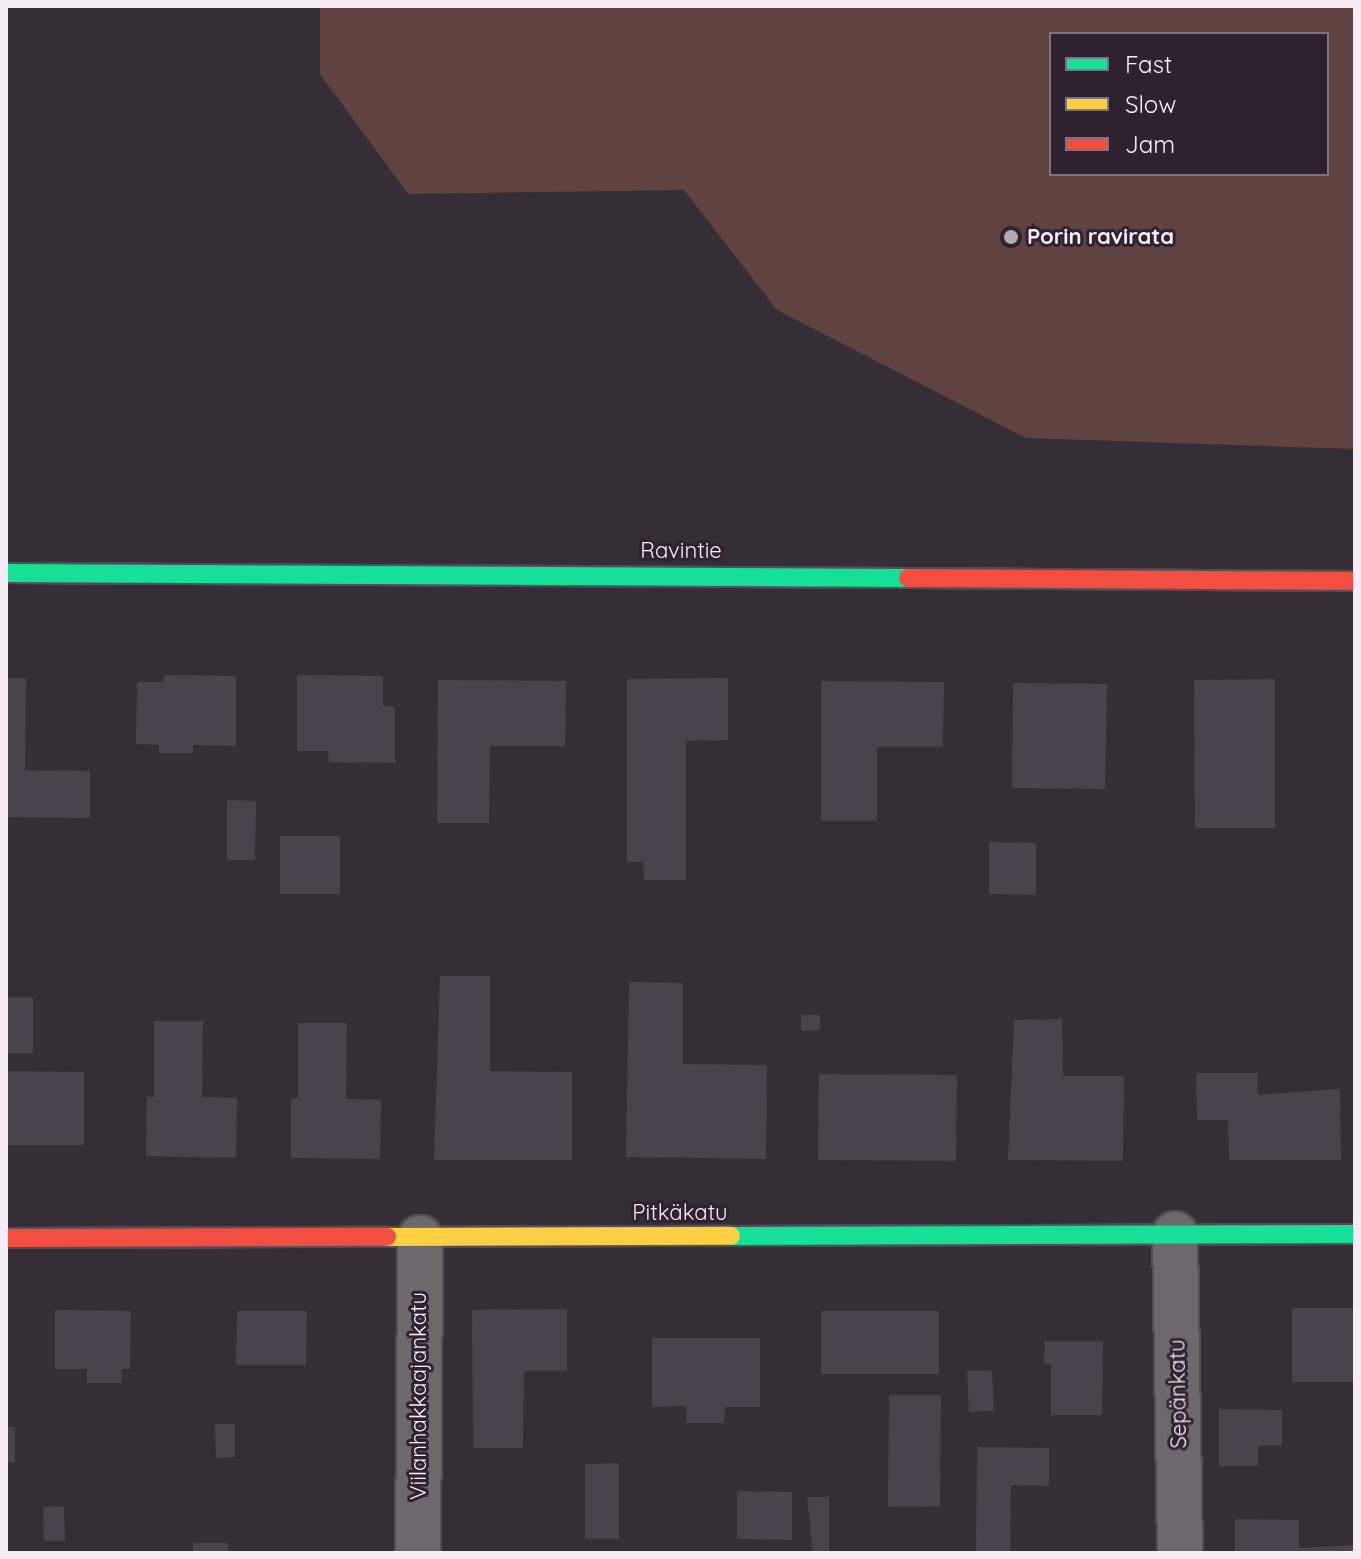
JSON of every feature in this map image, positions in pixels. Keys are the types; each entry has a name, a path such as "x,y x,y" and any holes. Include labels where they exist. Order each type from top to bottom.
{"street":[{"name":"Ravintie","path":"6,573 1355,581"},
{"name":"Sepänkatu","path":"1175,1234 1180,1553"},
{"name":"Pitkäkatu","path":"6,1238 1355,1234"},
{"name":"Viilanhakkaajankatu","path":"418,1553 420,1238"}],"shaded area":[{"name":"Porin ravirata","path":"320,6 1355,6 1355,449 1026,438 777,310 684,190 408,194 320,74"}],"building":[{"path":"164,675 236,676 236,746 193,745 193,753 159,753 159,745 136,744 137,682 164,682"},
{"path":"297,675 383,676 383,706 395,707 395,763 329,762 328,751 297,751"},
{"path":"6,678 26,678 25,770 90,771 90,818 6,817"},
{"path":"728,678 728,740 686,741 686,880 644,880 643,862 627,862 627,679"},
{"path":"1275,679 1275,828 1195,828 1194,680"},
{"path":"438,680 566,681 565,746 490,746 489,823 437,823"},
{"path":"821,681 944,682 943,747 877,747 877,821 821,821"},
{"path":"1013,683 1107,684 1105,789 1012,788"},
{"path":"227,800 256,801 255,860 227,860"},
{"path":"280,836 340,836 340,894 280,894"},
{"path":"989,842 1036,843 1036,895 989,894"},
{"path":"440,976 490,976 490,1071 572,1072 572,1160 434,1160"},
{"path":"629,982 683,983 683,1064 767,1065 766,1159 626,1157"},
{"path":"6,997 33,997 33,1054 6,1053"},
{"path":"801,1015 820,1015 820,1030 801,1031"},
{"path":"1062,1019 1063,1076 1124,1076 1123,1161 1008,1160 1014,1020"},
{"path":"154,1021 203,1021 202,1097 237,1098 236,1158 146,1156 147,1097 154,1097"},
{"path":"298,1023 347,1023 346,1099 381,1100 380,1159 291,1158 291,1099 298,1098"},
{"path":"6,1071 84,1072 84,1145 6,1145"},
{"path":"1196,1073 1257,1073 1258,1095 1340,1089 1341,1160 1229,1160 1228,1120 1197,1120"},
{"path":"819,1074 957,1075 956,1161 818,1160"},
{"path":"1292,1308 1355,1308 1355,1382 1292,1382"},
{"path":"567,1309 567,1371 524,1371 523,1448 473,1448 472,1310"},
{"path":"55,1310 131,1311 130,1369 122,1369 121,1383 87,1383 87,1369 55,1369"},
{"path":"237,1311 307,1311 306,1365 236,1365"},
{"path":"821,1311 939,1311 939,1374 821,1374"},
{"path":"652,1338 760,1338 760,1407 725,1407 724,1423 687,1423 686,1406 652,1407"},
{"path":"1045,1341 1103,1341 1102,1415 1051,1415 1051,1364 1044,1363"},
{"path":"992,1370 994,1411 969,1412 967,1371"},
{"path":"889,1395 941,1395 940,1506 888,1507"},
{"path":"1219,1409 1282,1410 1282,1445 1258,1446 1258,1466 1219,1466"},
{"path":"215,1424 235,1424 235,1457 216,1458"},
{"path":"6,1427 15,1427 15,1463 6,1462"},
{"path":"977,1447 1049,1448 1049,1486 1011,1485 1010,1551 976,1551"},
{"path":"619,1463 619,1539 585,1539 585,1464"},
{"path":"737,1491 792,1492 792,1540 737,1539"},
{"path":"807,1497 829,1497 829,1553 813,1553"},
{"path":"64,1506 65,1541 44,1541 43,1507"},
{"path":"1235,1519 1299,1520 1299,1548 1355,1545 1355,1553 1235,1553"},
{"path":"193,1543 228,1543 228,1553 193,1553"}],"traffic: fast":[{"path":"6,573 908,578"},
{"path":"731,1236 1355,1234"}],"traffic: slow":[{"path":"387,1237 731,1236"}],"traffic: jam":[{"path":"908,578 1355,581"},
{"path":"6,1238 387,1237"}],"place":[{"name":"Porin ravirata","path":"1011,237"}]}
